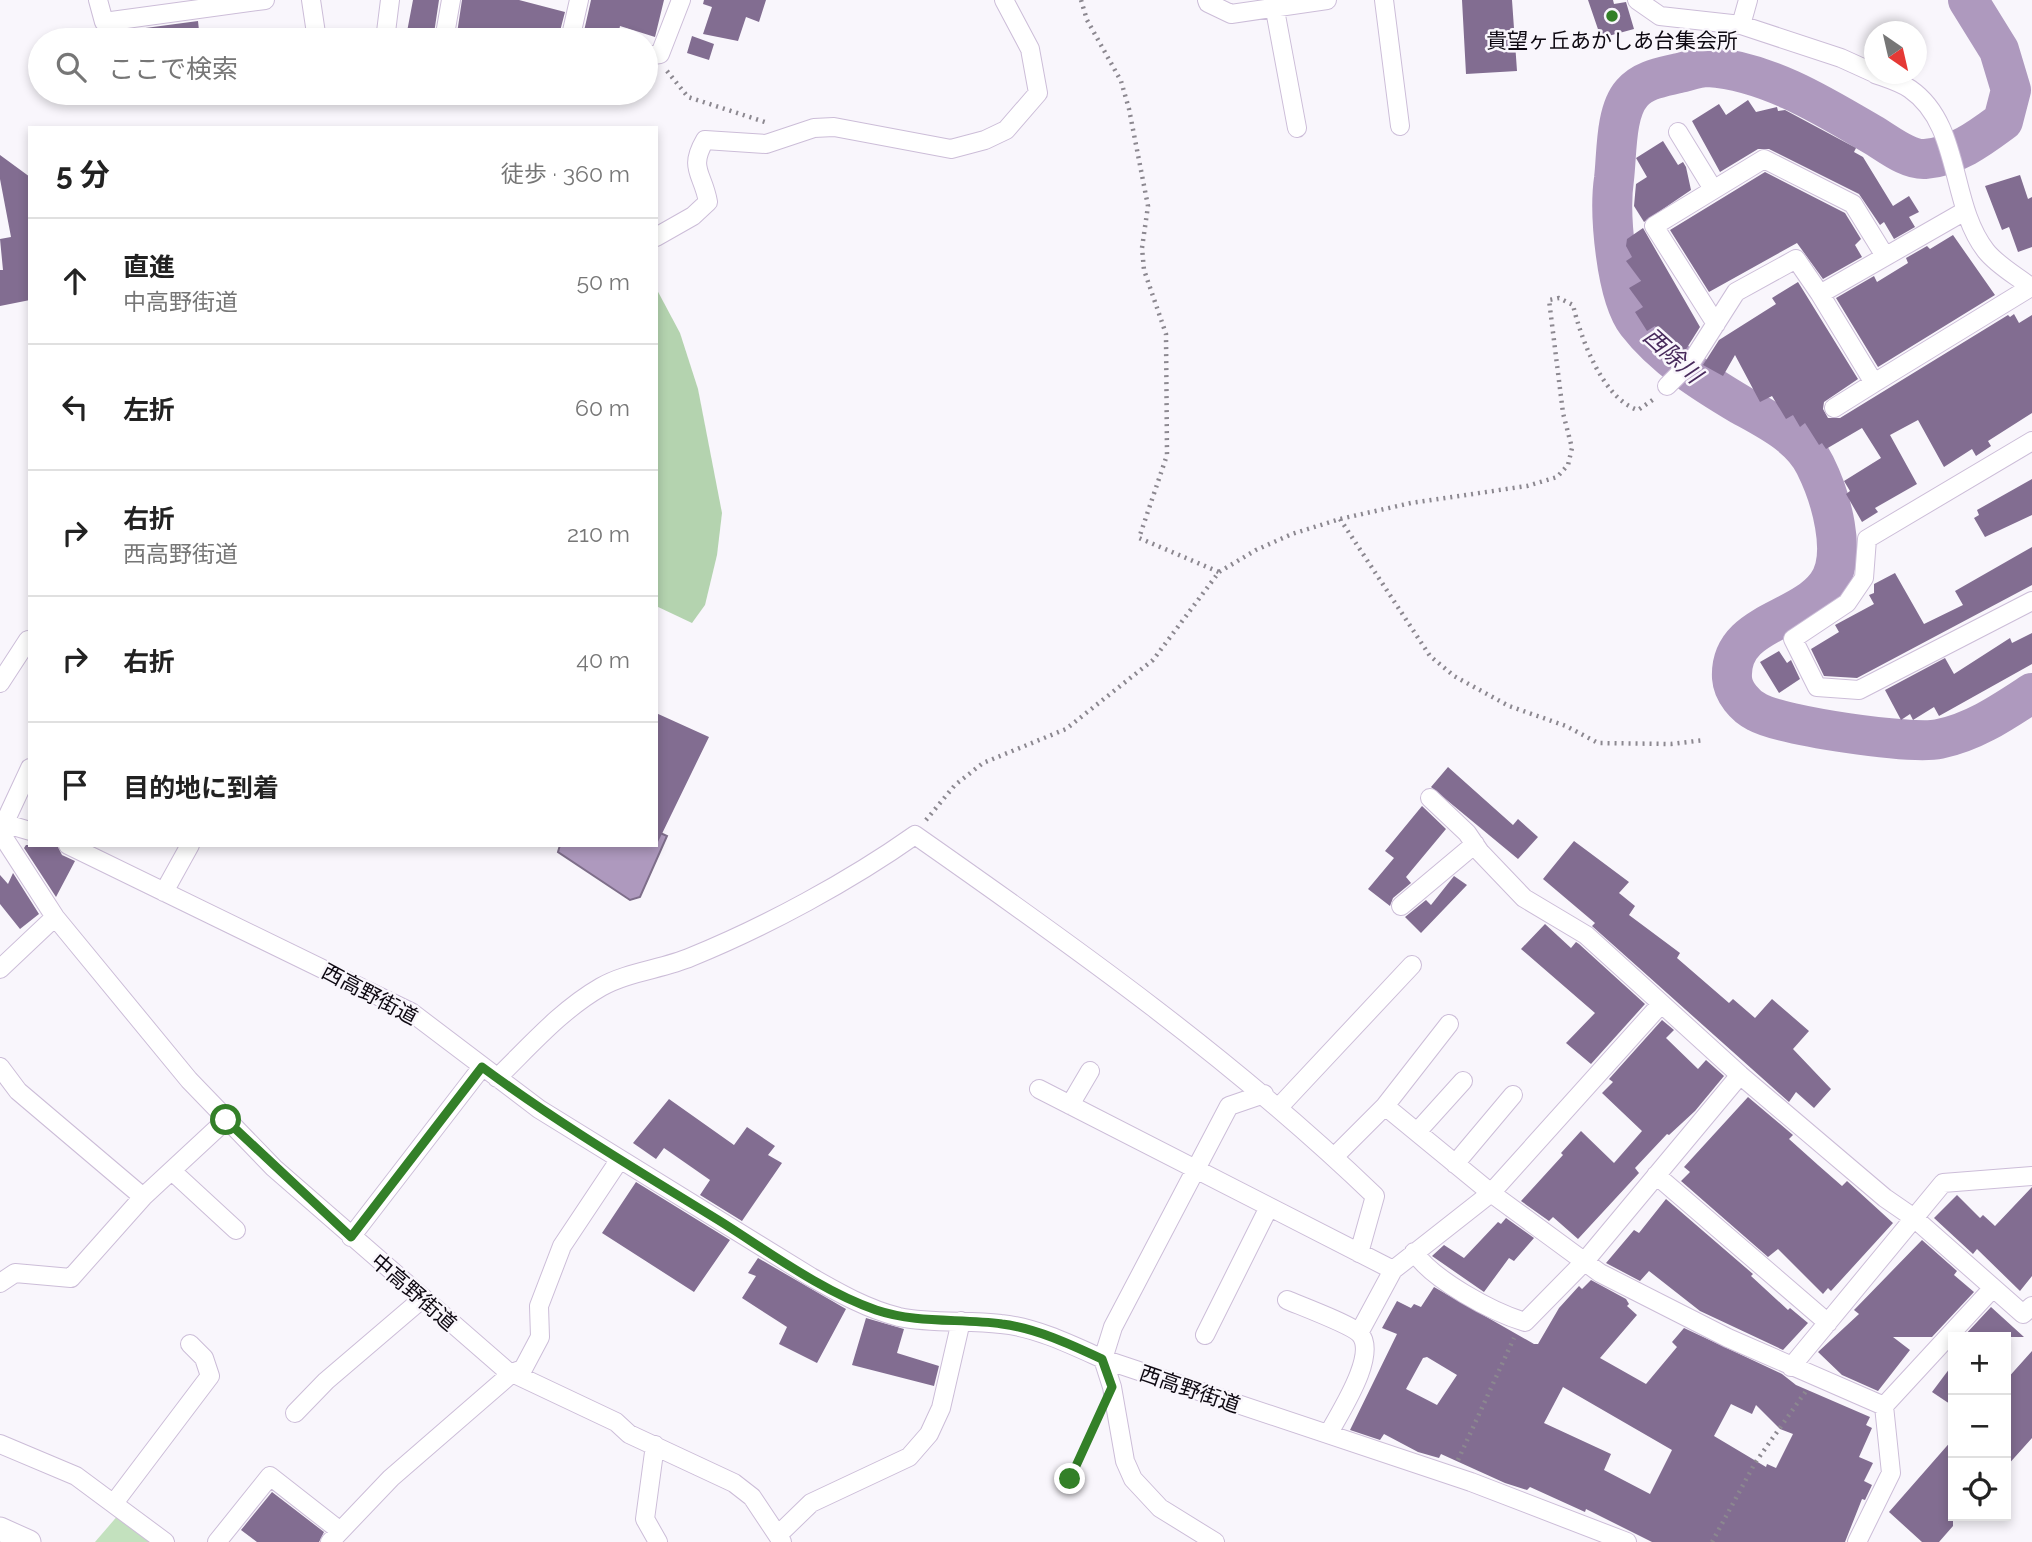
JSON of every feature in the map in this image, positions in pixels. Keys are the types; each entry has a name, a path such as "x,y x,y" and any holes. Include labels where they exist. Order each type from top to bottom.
{"street":[{"path":"98,0 104,22 265,0"},
{"path":"311,0 315,28"},
{"path":"386,28 390,0"},
{"path":"446,28 451,0"},
{"path":"573,28 579,0"},
{"path":"658,45 681,0"},
{"path":"658,236 693,216 708,201 696,171 696,155 705,140 766,144 814,128 835,127 951,149 985,140 1006,130 1038,93 1030,49 1004,0"},
{"path":"1208,0 1208,4 1231,14 1275,10 1327,0"},
{"path":"1384,0 1400,127"},
{"path":"1637,0 1741,25 1842,58 1864,68"},
{"path":"1741,25 1748,0"},
{"path":"1275,10 1297,128"},
{"path":"1834,408 2031,288 1997,263 1984,249 1965,211 1943,133 1930,108 1909,89 1898,84"},
{"path":"1678,132 1713,189"},
{"path":"1716,324 1654,226 1764,159 1853,204 1885,256"},
{"path":"1820,294 1965,211"},
{"path":"1667,386 1692,361 1736,292 1796,259 1874,383"},
{"path":"2032,441 1867,539 1864,578 1847,603 1793,639 1817,687 1859,690 2032,601"},
{"path":"0,683 28,640"},
{"path":"28,772 1,826 28,831"},
{"path":"1430,798 1524,898 1586,935 1741,1075 1885,1198 1914,1218 2023,1314 2032,1306"},
{"name":"中高野街道","path":"1,826 55,917 226,1120 351,1237 512,1373 616,1422 629,1434 734,1483 752,1497 780,1539"},
{"path":"351,1237 489,1072 603,985 691,957 751,930 889,853 915,835 1058,934 1264,1094 1335,1157 1375,1196 1359,1252"},
{"path":"1401,906 1475,844"},
{"name":"西高野街道","path":"73,847 411,1012 539,1109 855,1301 900,1317 1005,1324 1066,1343 1102,1359 1451,1475 1627,1542"},
{"path":"164,892 189,847"},
{"path":"0,969 55,917"},
{"path":"1279,1107 1412,965"},
{"path":"1359,1333 1393,1270 1491,1193 1661,1004"},
{"path":"1335,1157 1385,1106 1449,1024"},
{"path":"0,1067 18,1091 143,1198"},
{"path":"1070,1105 1090,1071"},
{"path":"1413,1252 1437,1275 1507,1316 1522,1321 1536,1314 1585,1261 1741,1075"},
{"path":"1416,1132 1462,1080"},
{"path":"1039,1089 1393,1270"},
{"path":"1214,1542 1160,1508 1133,1479 1125,1461 1112,1387 1102,1359 1113,1327 1229,1106 1264,1094"},
{"path":"1455,1164 1513,1094"},
{"path":"1385,1106 1491,1193 1585,1261 1658,1304 1791,1367 1884,1406"},
{"path":"0,1283 15,1273 71,1279 143,1198 226,1120"},
{"path":"217,1542 270,1476 335,1536 391,1478 512,1373 523,1370 540,1338 539,1306 562,1246 620,1159"},
{"path":"172,1171 236,1230"},
{"path":"1656,1175 1828,1324"},
{"path":"1791,1367 1943,1183 2032,1177"},
{"path":"1205,1335 1269,1207"},
{"path":"1857,1542 1891,1473 1884,1406 1992,1289"},
{"path":"295,1413 326,1381 422,1299"},
{"path":"1287,1300 1359,1333 1366,1345 1360,1373 1329,1433"},
{"path":"780,1539 811,1503 909,1457 929,1434 941,1408 961,1321"},
{"path":"114,1503 210,1376 204,1358 190,1344"},
{"path":"0,1444 76,1476 165,1542"},
{"path":"655,1445 645,1519 658,1542"},
{"path":"0,1530 29,1542"}],"path":[{"path":"1081,0 1087,20 1121,81 1129,109 1148,206 1142,248 1144,270 1165,322 1167,455 1139,538 1219,572"},
{"path":"658,60 688,97 786,129 794,135"},
{"path":"915,835 955,785 983,763 1066,729 1153,660 1219,572 1256,550 1292,534 1340,519 1411,503 1527,486 1557,477 1568,464 1572,448 1563,413 1549,300 1559,298 1573,304 1591,358 1624,405 1638,410 1667,386"},
{"path":"1340,519 1430,656 1454,676 1509,706 1566,726 1598,743 1671,744 1705,740"},
{"path":"1451,1475 1522,1321"},
{"path":"1712,1542 1766,1445 1816,1378"},
{"path":"1070,1479 1112,1387"}],"green space":[{"path":"658,292 680,333 698,389 722,513 717,555 705,605 692,623 658,607"},
{"path":"120,1513 159,1542 95,1542"}],"shaded area":[{"path":"658,832 667,836 640,897 630,900 558,852 559,847 658,847"}],"building":[{"path":"413,0 439,0 435,28 408,28"},
{"path":"462,0 519,0 565,12 561,28 458,28"},
{"path":"591,0 664,0 657,28 585,28"},
{"path":"704,0 766,0 759,22 746,17 738,41 703,34 712,7 703,4"},
{"path":"1462,0 1512,0 1517,71 1466,74"},
{"name":"貴望ヶ丘あかしあ台集会所","path":"1588,0 1613,0 1614,4 1626,2 1634,29 1601,38"},
{"path":"198,21 199,28 146,28"},
{"path":"692,36 714,44 709,60 687,53"},
{"path":"1748,100 1756,112 1777,107 1778,111 1785,110 1856,148 1854,152 1863,157 1893,206 1909,196 1919,212 1909,217 1915,227 1894,239 1884,222 1880,225 1859,194 1769,149 1758,149 1720,172 1692,121 1719,104 1726,115"},
{"path":"1663,141 1678,165 1683,162 1686,167 1691,190 1644,222 1634,206 1636,184 1647,177 1636,158"},
{"path":"0,155 28,176 28,300 0,306 0,270 3,270 0,239 11,237 0,179"},
{"path":"1765,172 1845,213 1861,239 1855,245 1862,257 1823,279 1797,243 1709,292 1670,230"},
{"path":"2020,175 2028,199 2032,197 2032,247 2018,252 2009,227 2002,230 1985,186"},
{"path":"1643,228 1700,327 1683,354 1674,345 1670,347 1655,326 1647,331 1635,312 1643,307 1629,288 1641,281 1626,261 1632,257 1626,246 1627,239"},
{"path":"1953,235 1995,295 1878,367 1836,298 1874,276 1877,282 1908,263 1906,258 1927,246 1930,249"},
{"path":"1798,282 1858,379 1824,402 1823,409 1828,418 1840,418 2008,315 2010,317 2014,314 2019,323 2032,315 2032,413 1988,441 1991,446 1976,456 1972,449 1944,467 1918,420 1890,435 1917,484 1875,508 1878,512 1862,522 1846,494 1850,491 1844,481 1881,458 1862,428 1826,449 1822,443 1819,445 1805,423 1800,427 1793,415 1786,419 1772,396 1760,402 1735,355 1723,376 1703,365 1719,340 1776,304 1772,298"},
{"path":"2032,479 2032,515 1985,537 1974,518 1979,515 1977,510"},
{"path":"2032,547 2032,585 1857,678 1824,676 1811,649 1839,632 1835,625 1874,604 1869,595 1874,593 1874,584 1895,573 1924,624 1963,605 1955,591"},
{"path":"2032,633 2032,664 1939,716 1934,707 1913,720 1910,714 1901,720 1885,690 1945,658 1954,674 2010,638 2012,643"},
{"path":"1779,651 1787,663 1791,660 1800,679 1779,693 1760,662"},
{"path":"658,714 709,737 658,842"},
{"path":"1448,767 1513,825 1518,819 1538,837 1518,859 1431,787"},
{"path":"1422,806 1446,829 1406,877 1411,883 1393,898 1390,906 1368,889 1394,858 1385,851"},
{"path":"1574,841 1629,882 1619,893 1635,906 1629,915 1680,953 1677,958 1729,1003 1733,999 1755,1018 1772,999 1809,1031 1793,1049 1831,1089 1814,1108 1796,1092 1789,1102 1592,926 1595,923 1543,879"},
{"path":"26,845 58,847 62,855 75,861 56,897 24,848"},
{"path":"13,873 39,914 20,929 0,904 0,875 8,884"},
{"path":"1454,876 1467,885 1421,933 1405,917 1426,900 1431,905"},
{"path":"1545,924 1571,948 1576,942 1579,944 1645,1004 1591,1064 1566,1043 1595,1013 1521,949"},
{"path":"1662,1020 1674,1030 1666,1038 1698,1069 1706,1060 1724,1076 1695,1111 1667,1134 1635,1168 1639,1173 1578,1239 1553,1217 1549,1221 1521,1201 1581,1131 1614,1163 1642,1131 1602,1093 1613,1082 1609,1079"},
{"path":"1748,1097 1793,1135 1789,1139 1842,1186 1847,1181 1893,1223 1831,1291 1828,1288 1823,1294 1778,1249 1768,1257 1681,1181 1690,1172 1684,1167"},
{"path":"669,1099 734,1145 747,1127 775,1146 768,1155 782,1163 742,1221 700,1195 710,1180 664,1148 656,1159 633,1143"},
{"path":"636,1182 730,1240 694,1292 602,1233"},
{"path":"2032,1187 2032,1276 2020,1291 1977,1249 1973,1254 1934,1218 1957,1195 1980,1218 1983,1215 1995,1226"},
{"path":"1666,1199 1753,1274 1751,1276 1788,1310 1790,1308 1808,1323 1783,1350 1700,1311 1649,1271 1640,1281 1606,1263 1634,1230 1639,1233"},
{"path":"1506,1218 1534,1238 1514,1261 1509,1258 1484,1292 1432,1256 1444,1245 1464,1258 1498,1222 1501,1224"},
{"path":"1922,1240 1957,1271 1954,1275 1974,1292 1932,1337 1893,1337 1910,1350 1878,1391 1842,1375 1818,1352 1859,1314 1854,1310"},
{"path":"758,1258 846,1309 817,1363 779,1344 787,1327 742,1298 756,1276 748,1273"},
{"path":"1591,1280 1626,1299 1629,1304 1627,1306 1637,1315 1600,1358 1646,1384 1677,1347 1672,1342 1684,1328 1782,1374 1796,1385 1870,1417 1866,1425 1872,1428 1859,1457 1873,1463 1864,1481 1872,1485 1865,1500 1862,1499 1845,1542 1652,1542 1586,1509 1585,1512 1530,1487 1527,1490 1505,1483 1441,1454 1439,1458 1418,1452 1384,1434 1380,1440 1350,1430 1397,1334 1382,1328 1397,1301 1411,1308 1414,1304 1421,1307 1434,1287 1538,1344 1559,1308 1579,1286 1582,1289","holes":["1427,1357 1457,1375 1437,1405 1406,1389 1423,1358","1563,1387 1672,1450 1650,1494 1604,1470 1611,1454 1544,1423","1731,1404 1752,1414 1756,1405 1780,1429 1793,1434 1776,1468 1767,1464 1766,1467 1714,1436"]},
{"path":"1991,1307 2024,1337 2011,1337 2011,1332 1968,1332"},
{"path":"866,1318 904,1329 897,1353 939,1366 934,1386 852,1365"},
{"path":"2032,1351 2032,1438 2011,1461 2011,1395 2011,1374"},
{"path":"1948,1371 1948,1403 1932,1392"},
{"path":"1948,1445 1948,1521 1953,1521 1953,1526 1939,1542 1922,1542 1889,1512"},
{"path":"272,1492 324,1532 319,1542 257,1542 241,1530"}],"waterway":[{"name":"西除川","path":"1968,0 1999,50 2011,90 2003,121 1976,140 1947,155 1919,159 1900,152 1797,93 1775,83 1731,70 1697,68 1660,77 1637,88 1626,101 1618,134 1613,194 1616,254 1619,275 1630,310 1648,336 1699,379 1793,437 1815,465 1831,508 1837,542 1837,558 1833,572 1827,585 1815,598 1753,634 1742,645 1734,659 1732,678 1737,693 1744,702 1757,712 1792,723 1876,737 1924,740 1952,736 1976,726 2032,693"}],"place":[{"name":"貴望ヶ丘あかしあ台集会所","path":"1612,16"}],"route":[{"path":"226,1120 274,1168 351,1237 482,1067 539,1109 811,1277 855,1301 900,1317 926,1321 1005,1324 1066,1343 1102,1359 1112,1387 1070,1479"}]}
